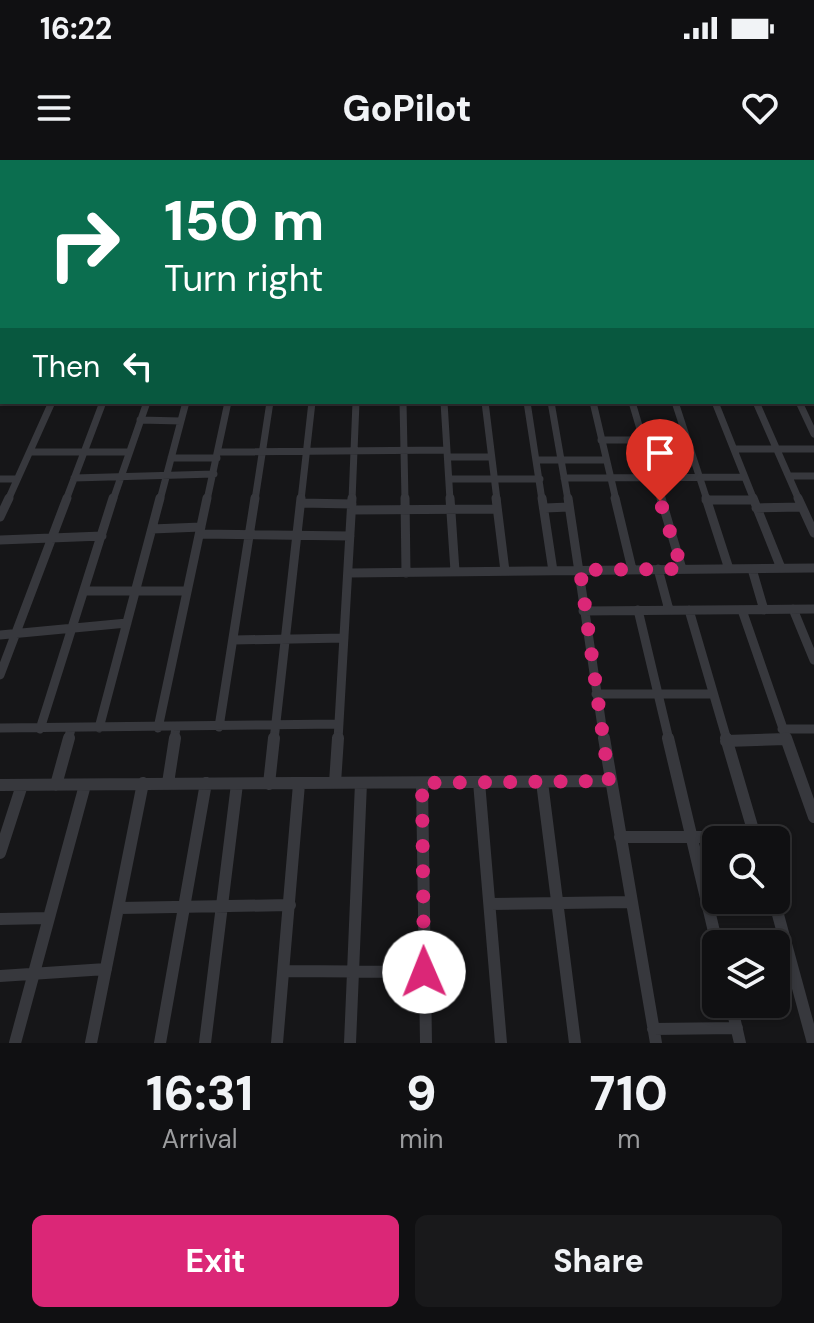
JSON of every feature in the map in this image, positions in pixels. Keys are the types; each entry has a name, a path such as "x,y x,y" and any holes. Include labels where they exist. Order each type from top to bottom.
{"street":[{"path":"0,517 51,404"},
{"path":"0,675 102,404"},
{"path":"40,729 86,591 119,478 146,404"},
{"path":"99,728 185,404"},
{"path":"158,728 228,404"},
{"path":"219,727 270,404"},
{"path":"269,784 312,404"},
{"path":"335,783 356,404"},
{"path":"403,404 406,573"},
{"path":"444,404 455,571"},
{"path":"485,404 505,571"},
{"path":"527,404 553,571"},
{"path":"551,404 580,570 583,611 609,781 655,1036 737,1028"},
{"path":"593,404 632,569"},
{"path":"633,404 682,569"},
{"path":"676,404 729,569"},
{"path":"716,404 781,568"},
{"path":"757,404 814,533"},
{"path":"800,404 814,434"},
{"path":"140,420 181,421"},
{"path":"601,440 642,440"},
{"path":"734,449 814,449"},
{"path":"171,458 355,450 403,450 491,457"},
{"path":"30,452 128,452"},
{"path":"537,460 606,460"},
{"path":"74,478 214,474"},
{"path":"789,476 814,476"},
{"path":"564,478 744,477"},
{"path":"0,479 17,479"},
{"path":"449,479 540,479"},
{"path":"706,500 802,507"},
{"path":"301,503 404,509 496,509"},
{"path":"545,508 569,507"},
{"path":"152,529 247,535 350,536"},
{"path":"0,540 102,536"},
{"path":"349,573 814,568"},
{"path":"658,569 669,610"},
{"path":"752,569 764,610"},
{"path":"86,591 186,591"},
{"path":"793,609 814,660"},
{"path":"583,611 814,609"},
{"path":"638,610 713,930"},
{"path":"689,610 751,826"},
{"path":"742,610 814,817"},
{"path":"0,635 74,625 127,623"},
{"path":"234,640 344,638"},
{"path":"596,694 712,694"},
{"path":"0,728 338,724"},
{"path":"168,783 176,728"},
{"path":"56,785 71,729"},
{"path":"726,741 814,729"},
{"path":"0,785 609,781"},
{"path":"479,782 501,1043"},
{"path":"542,782 575,1043"},
{"path":"91,1043 143,783"},
{"path":"160,1043 206,783"},
{"path":"350,1043 361,783"},
{"path":"422,783 426,1043"},
{"path":"205,1043 237,784"},
{"path":"277,1043 299,784"},
{"path":"0,853 22,785"},
{"path":"15,1043 85,785"},
{"path":"620,837 702,837"},
{"path":"490,904 631,902"},
{"path":"120,908 290,905"},
{"path":"778,914 813,1043"},
{"path":"0,919 48,918"},
{"path":"0,976 106,969"},
{"path":"285,971 424,972"},
{"path":"734,1018 740,1043"}],"route":[{"path":"424,972 422,783 609,781 583,611 580,570 682,569 660,501"}]}
